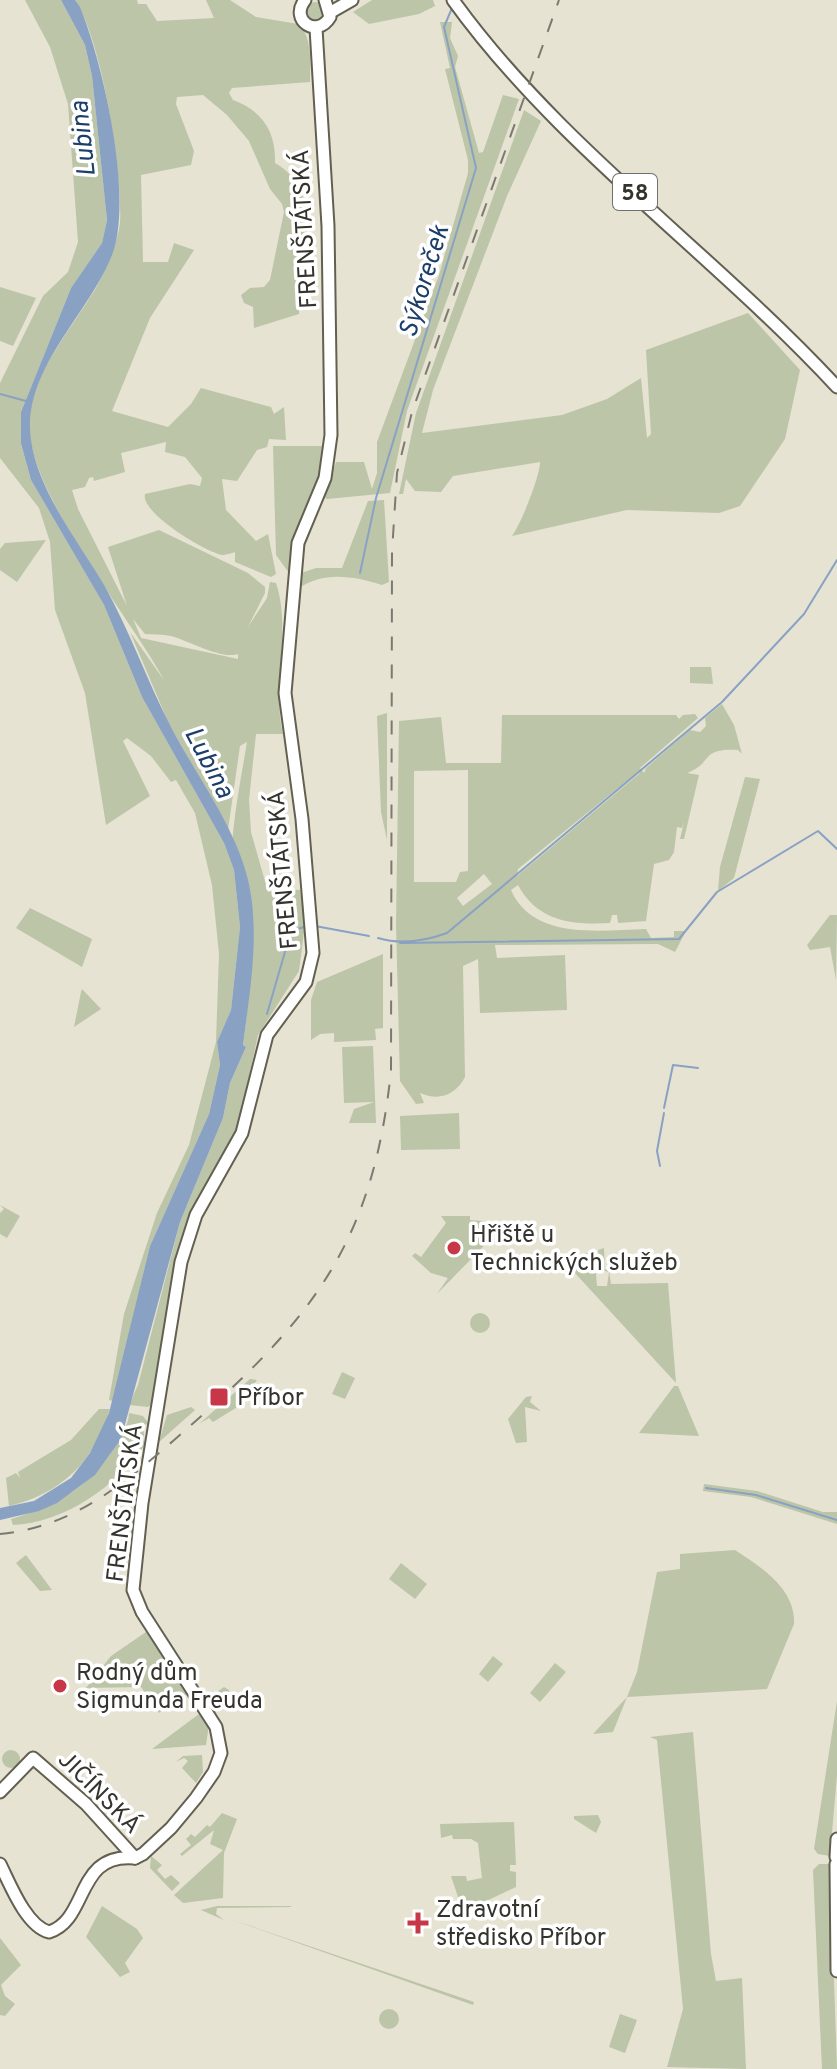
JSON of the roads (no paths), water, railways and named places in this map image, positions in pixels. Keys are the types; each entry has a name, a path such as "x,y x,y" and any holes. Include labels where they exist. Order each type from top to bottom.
{"main road":[{"name":"FRENŠTÁTSKÁ","path":"135,1858 143,1854 190,1806 214,1772 221,1753 216,1727 138,1605 133,1579 185,1244 202,1203 242,1133 267,1035 306,982 311,965 313,926 286,704 298,543 325,478 331,435 328,226 316,28 306,25 300,18 300,8 305,0"},
{"path":"325,0 331,12"},
{"path":"316,28 327,23 331,12 352,0"},
{"name":"58","path":"455,3 491,49 548,109 802,350 837,387"},
{"name":"JIČÍNSKÁ","path":"0,1792 33,1758 86,1804 135,1858"},
{"path":"0,1864 39,1928 49,1932 60,1926 91,1877 106,1861 114,1849 114,1835"},
{"path":"837,1839 837,1971"},
{"path":"106,1861 120,1857 135,1858"}],"water":[{"path":"61,0 75,0 80,7 98,61 118,166 118,230 112,255 101,278 59,344 36,391 31,415 31,440 50,497 104,585 171,727 233,838 247,876 254,939 243,1045 246,1047 230,1083 223,1118 180,1222 121,1439 95,1475 57,1503 39,1511 0,1520 0,1508 34,1501 71,1478 90,1453 109,1413 150,1246 209,1114 220,1065 217,1042 231,1010 240,927 234,870 224,843 142,697 104,605 31,480 21,444 21,412 71,288 102,243 107,220 92,76 85,45"}],"waterway":[{"name":"Sýkoreček","path":"360,573 376,498 476,168 444,27 452,8"},
{"path":"0,394 26,401"},
{"path":"378,938 413,941 447,933 722,702 804,614 837,560"},
{"path":"400,943 679,939 717,892 818,831 837,849"},
{"path":"315,926 369,936"},
{"path":"267,1014 291,931 304,927"},
{"path":"664,1108 673,1065 698,1068"},
{"path":"660,1166 657,1151 664,1113"},
{"path":"706,1488 756,1495 837,1520"}],"railway":[{"path":"0,1534 50,1523 94,1502 134,1474 220,1399 295,1321 325,1280 349,1237 368,1189 382,1134 391,1071 392,552 397,473 412,412 559,0"}],"place":[{"name":"Hřiště u Technických služeb","path":"454,1248"},
{"name":"Příbor","path":"219,1397"},
{"name":"Rodný dům Sigmunda Freuda","path":"60,1686"},
{"name":"Zdravotní středisko Příbor","path":"418,1923"}],"water label":[{"name":"Lubina","path":"82,139"},
{"name":"Lubina","path":"210,762"}]}
